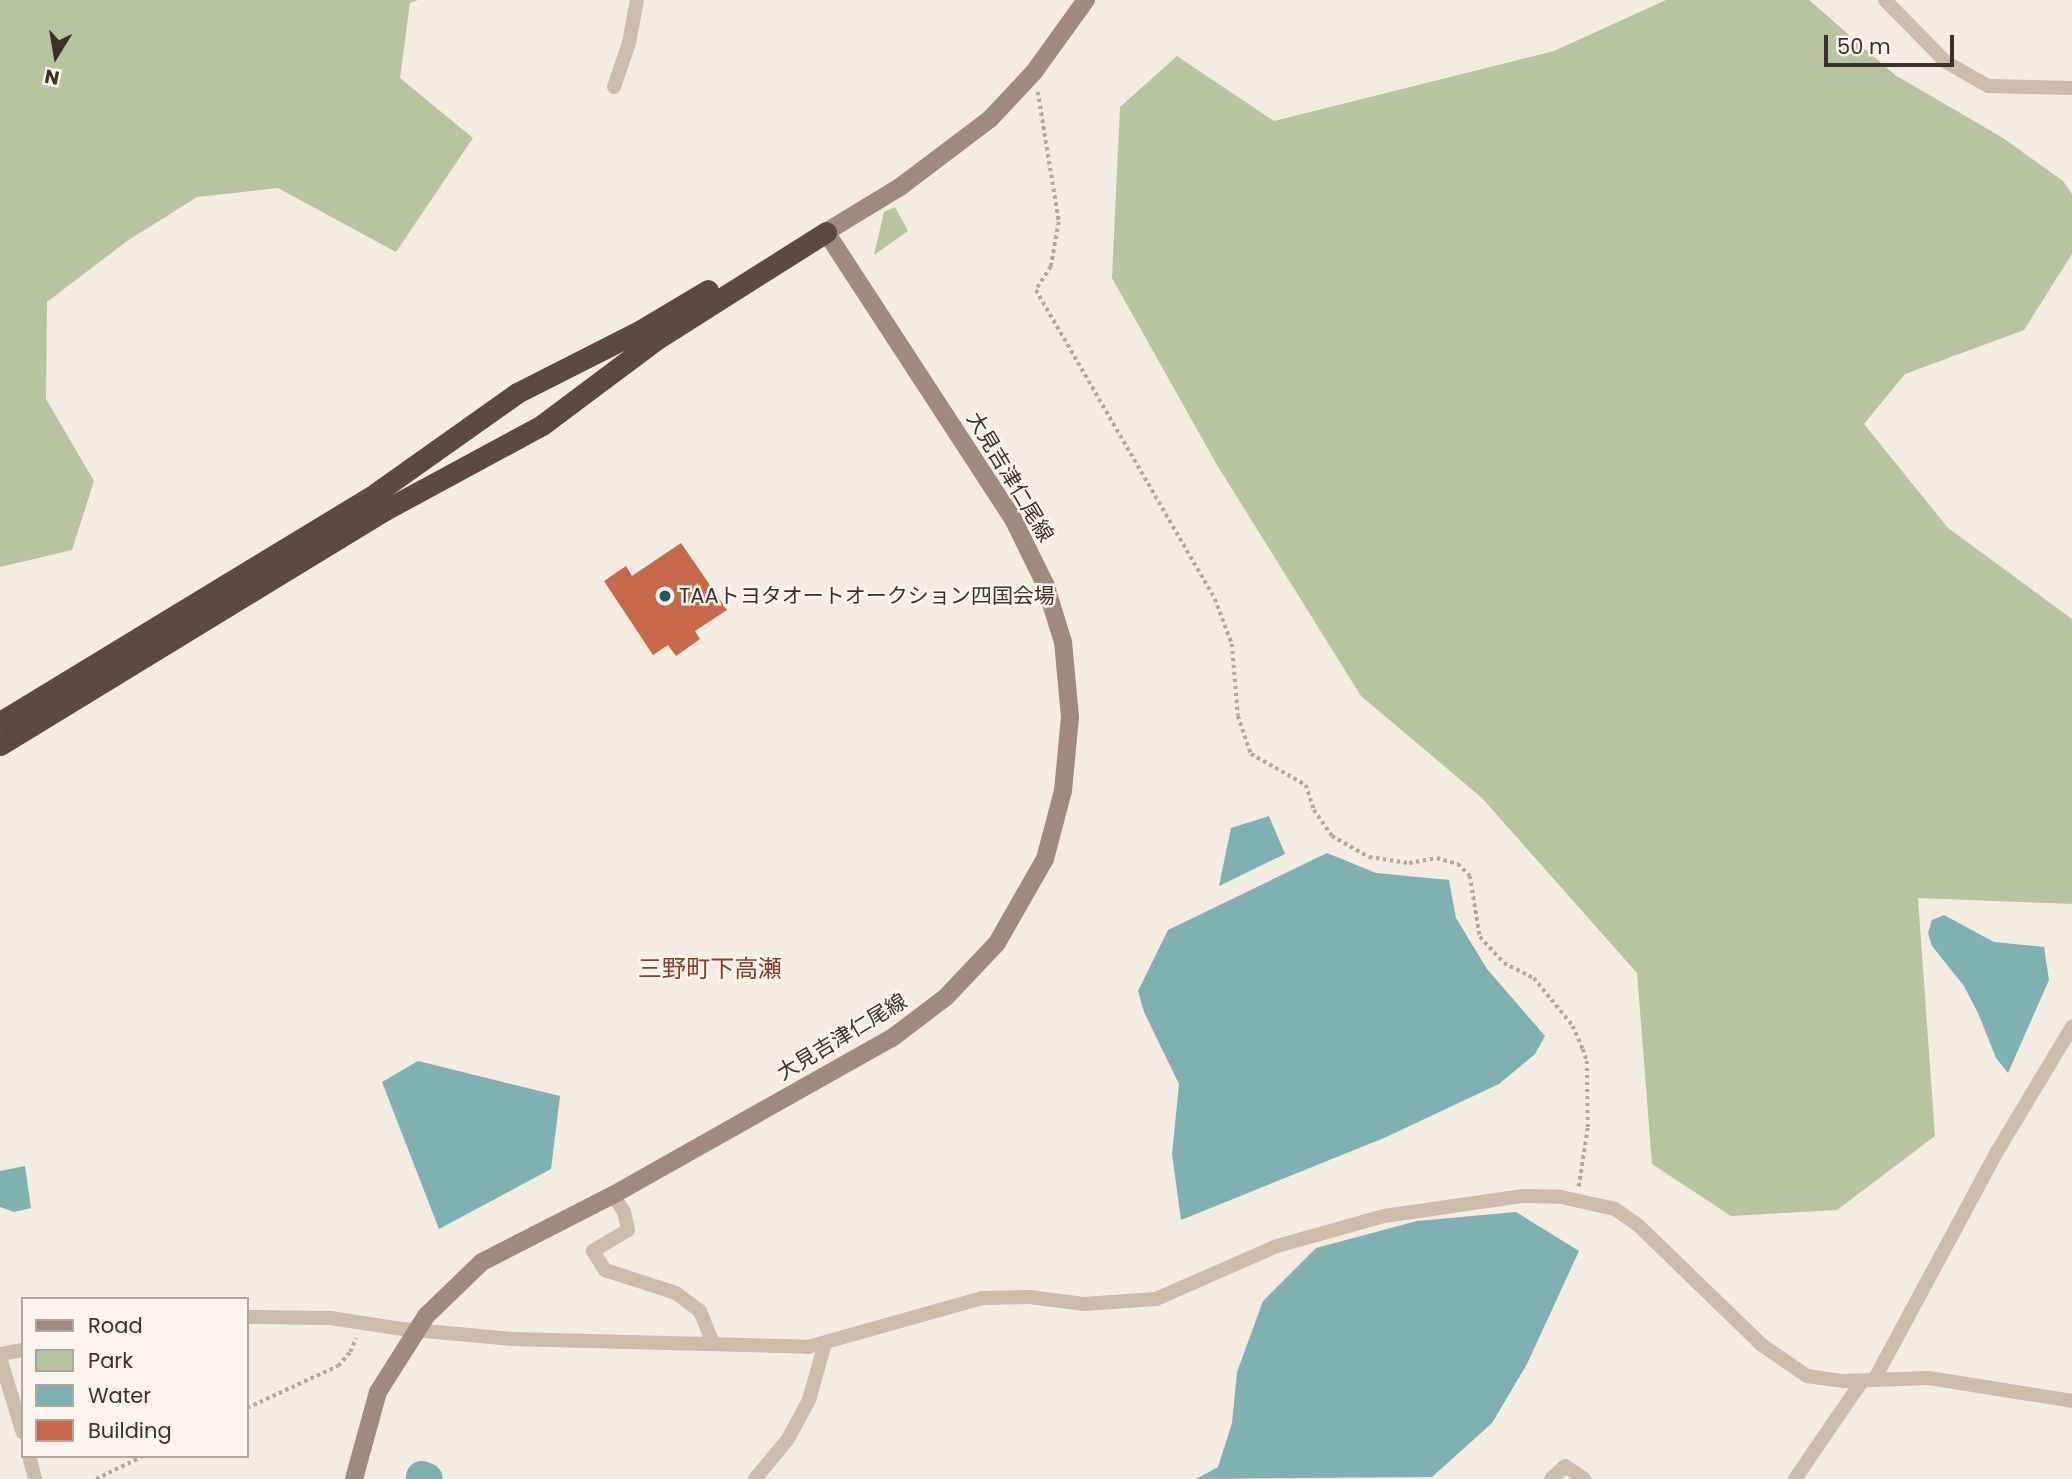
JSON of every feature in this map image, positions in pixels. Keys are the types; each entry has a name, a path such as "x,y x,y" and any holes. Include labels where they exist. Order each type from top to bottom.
{"highway":[{"path":"0,722 376,493 517,393 641,330 777,250 826,232"},
{"path":"0,745 385,510 542,425 657,339 826,232"}],"main road":[{"path":"826,232 900,187 990,118 1034,72 1086,0"},
{"name":"大見吉津仁尾線","path":"354,1479 377,1392 426,1316 482,1262 613,1195 892,1038 946,997 997,943 1045,859 1063,791 1070,717 1063,642 1045,584 1013,519 826,232"}],"street":[{"path":"614,88 629,43 638,0"},
{"path":"1885,0 1946,62 1988,86 2072,88"},
{"path":"1795,1479 1868,1380 1998,1150 2072,1027"},
{"path":"613,1195 624,1213 628,1230 593,1251 606,1270 676,1293 700,1311 713,1344"},
{"path":"248,1317 330,1318 512,1339 808,1347 982,1298 1030,1297 1084,1304 1156,1298 1277,1246 1384,1216 1522,1196 1577,1199 1615,1209 1638,1225 1762,1345 1807,1376 1868,1380 1929,1378 2072,1401"},
{"path":"755,1479 788,1439 809,1400 825,1343"},
{"path":"21,1351 0,1356 21,1426"},
{"path":"30,1458 35,1479"},
{"path":"1551,1479 1565,1466 1584,1479"}],"path":[{"path":"1034,72 1059,222 1051,267 1036,290 1215,599 1232,644 1238,716 1251,754 1306,785 1314,810 1332,836 1369,857 1409,863 1437,859 1458,864 1469,876 1480,937 1504,963 1534,978 1573,1026 1587,1060 1588,1128 1577,1199"},
{"path":"248,1408 338,1366 350,1352 363,1323"},
{"path":"96,1479 139,1458"}],"green space":[{"path":"0,0 418,0 410,3 400,78 473,138 396,252 278,188 197,197 127,241 47,302 46,399 94,481 72,550 0,567"},
{"path":"1666,0 1809,0 1895,75 2003,138 2063,181 2072,194 2072,254 2024,330 1905,374 1864,424 1948,528 2072,619 2072,904 1918,898 1935,1136 1837,1210 1731,1216 1652,1164 1637,973 1482,798 1361,696 1217,465 1112,278 1120,107 1177,56 1274,121 1554,51"},
{"path":"895,207 908,231 874,255 884,212"}],"water":[{"path":"1269,816 1285,854 1219,886 1231,828"},
{"path":"1327,853 1376,873 1449,880 1456,918 1487,969 1545,1036 1535,1054 1499,1084 1384,1138 1181,1220 1172,1154 1179,1084 1144,1012 1138,991 1168,930"},
{"path":"1944,915 1994,942 2044,947 2049,980 2008,1073 1996,1058 1964,986 1932,946 1928,933 1932,920"},
{"path":"418,1061 560,1096 551,1169 439,1229 382,1082"},
{"path":"25,1166 31,1208 14,1212 0,1207 0,1171"},
{"path":"1516,1212 1579,1251 1527,1364 1492,1423 1432,1477 1196,1479 1218,1467 1232,1423 1237,1372 1263,1301 1316,1248 1417,1221"}],"building":[{"name":"TAAトヨタオートオークション四国会場","path":"681,543 727,610 695,631 700,639 676,656 668,645 653,655 604,581 626,566 632,576"}],"waterway":[{"path":"422,1477 427,1479"}],"place":[{"name":"TAAトヨタオートオークション四国会場","path":"665,596"}],"district":[{"name":"三野町下高瀬","path":"710,969"}]}
